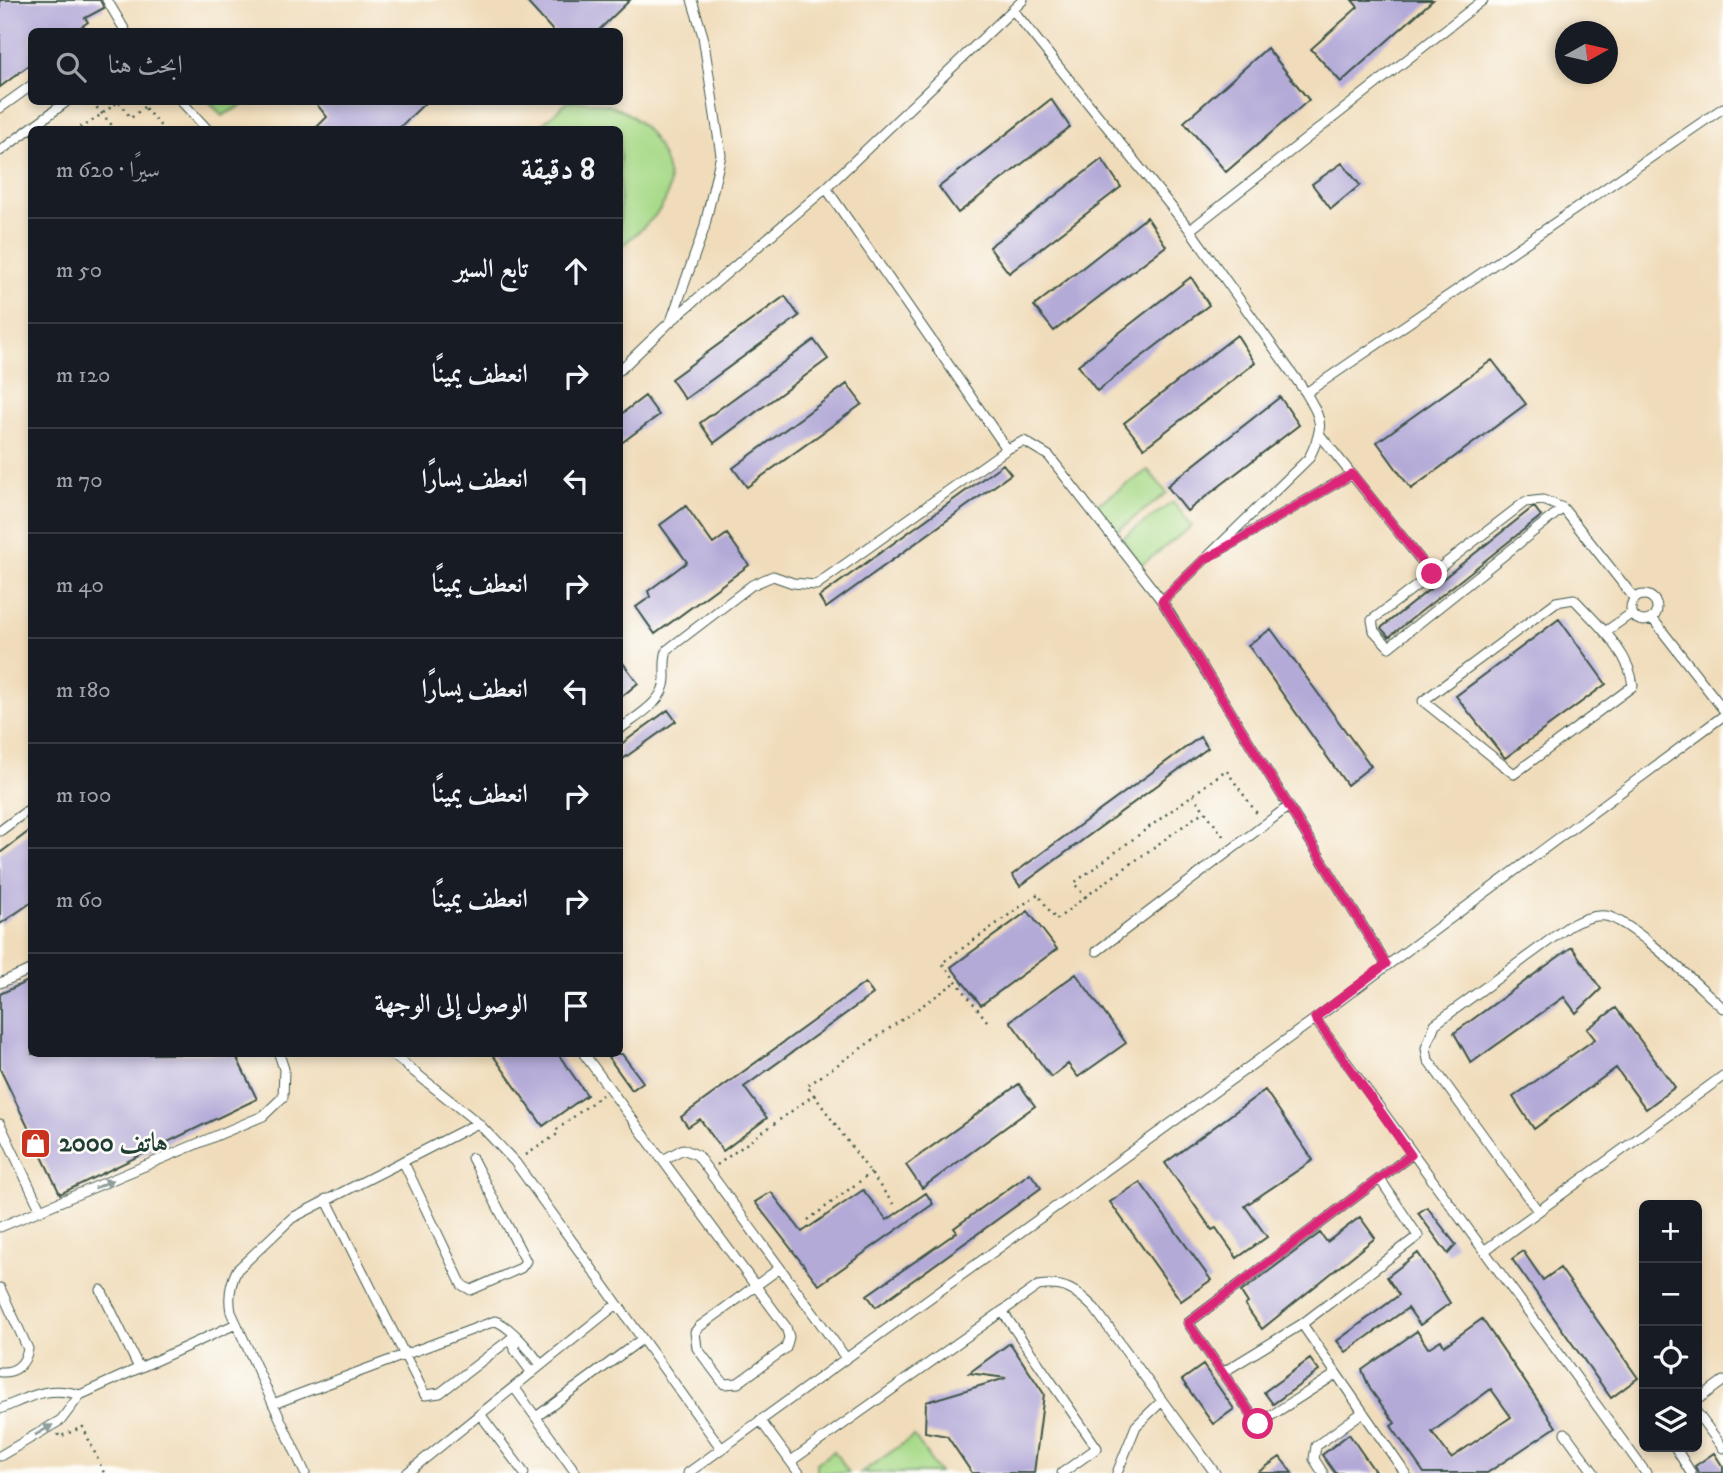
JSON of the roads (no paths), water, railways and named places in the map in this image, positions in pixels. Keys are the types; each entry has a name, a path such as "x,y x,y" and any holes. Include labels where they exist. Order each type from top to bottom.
{"lane":[{"path":"107,0 124,28"},
{"path":"670,322 704,229 721,155 703,36 692,0"},
{"path":"623,367 670,322 826,188 1023,0"},
{"path":"1190,230 1483,0"},
{"path":"1013,10 1190,230 1306,393 1320,418 1320,435 1309,458 1162,601"},
{"path":"0,107 28,88"},
{"path":"34,126 62,105"},
{"path":"185,105 204,126"},
{"path":"1306,393 1723,107"},
{"path":"0,151 28,130"},
{"path":"826,188 1007,449"},
{"path":"1320,435 1432,574"},
{"path":"623,727 655,703 666,679 663,663 667,650 752,585 773,576 793,583 816,585 1007,449 1024,441 1049,456 1162,601 1386,964"},
{"path":"1204,560 1352,474"},
{"path":"1563,508 1389,647 1374,631 1372,620 1525,502 1543,500 1563,508 1635,599"},
{"path":"1635,599 1644,596 1653,600 1657,609 1652,618"},
{"path":"1574,599 1605,632 1632,670 1633,686 1514,774 1423,701 1556,602 1574,599"},
{"path":"1605,632 1632,613 1635,599"},
{"path":"1632,613 1638,620 1652,618"},
{"path":"1652,618 1723,709"},
{"path":"688,1473 1315,1018 1723,716"},
{"path":"1097,951 1289,806"},
{"path":"0,831 28,810"},
{"path":"1538,1211 1434,1071 1426,1048 1436,1024 1569,926 1593,916 1606,916 1630,928 1723,1007"},
{"path":"0,983 28,971"},
{"path":"1315,1018 1411,1155 1646,1473"},
{"path":"0,1227 263,1116 283,1097 284,1069 280,1057"},
{"path":"396,1057 478,1124 515,1163 722,1448"},
{"path":"586,1057 755,1286 786,1327 789,1343 738,1383 728,1386 712,1370 697,1348 694,1337 699,1327 755,1286 780,1268"},
{"path":"1484,1251 1723,1076"},
{"path":"0,1124 41,1211"},
{"path":"305,1473 236,1324 229,1295 237,1270 283,1225 326,1199 478,1124"},
{"path":"663,1160 674,1152 690,1150 697,1155 846,1358"},
{"path":"1336,1374 1258,1424 1188,1323 1411,1155"},
{"path":"402,1161 462,1285 471,1290 522,1268 526,1261 472,1158"},
{"path":"1222,1373 1302,1324 1418,1236 1380,1179"},
{"path":"326,1199 421,1391 435,1396 513,1337"},
{"path":"790,1461 1038,1286 1058,1283 1078,1292 1095,1309 1215,1473"},
{"path":"0,1288 28,1349 22,1365 15,1370 0,1372"},
{"path":"101,1290 139,1368"},
{"path":"407,1473 617,1304"},
{"path":"1002,1311 1097,1448 1062,1473"},
{"path":"273,1404 495,1321 503,1324 513,1337 524,1342 541,1365"},
{"path":"0,1456 54,1424 72,1409 80,1395 236,1324"},
{"path":"1302,1324 1405,1473"},
{"path":"513,1337 514,1350 531,1373"},
{"path":"536,1417 642,1339"},
{"path":"1702,1396 1723,1381"},
{"path":"514,1387 576,1473"},
{"path":"0,1409 39,1393 61,1389 80,1395"},
{"path":"1117,1473 1136,1426 1162,1401"},
{"path":"1323,1473 1314,1460 1316,1446 1363,1412"},
{"path":"480,1414 524,1473"},
{"path":"760,1420 799,1473"},
{"path":"1702,1420 1723,1448"},
{"path":"1565,1433 1594,1473"},
{"path":"1678,1452 1691,1473"}],"place":[{"name":"هاتف 2000","path":"36,1143"}]}
